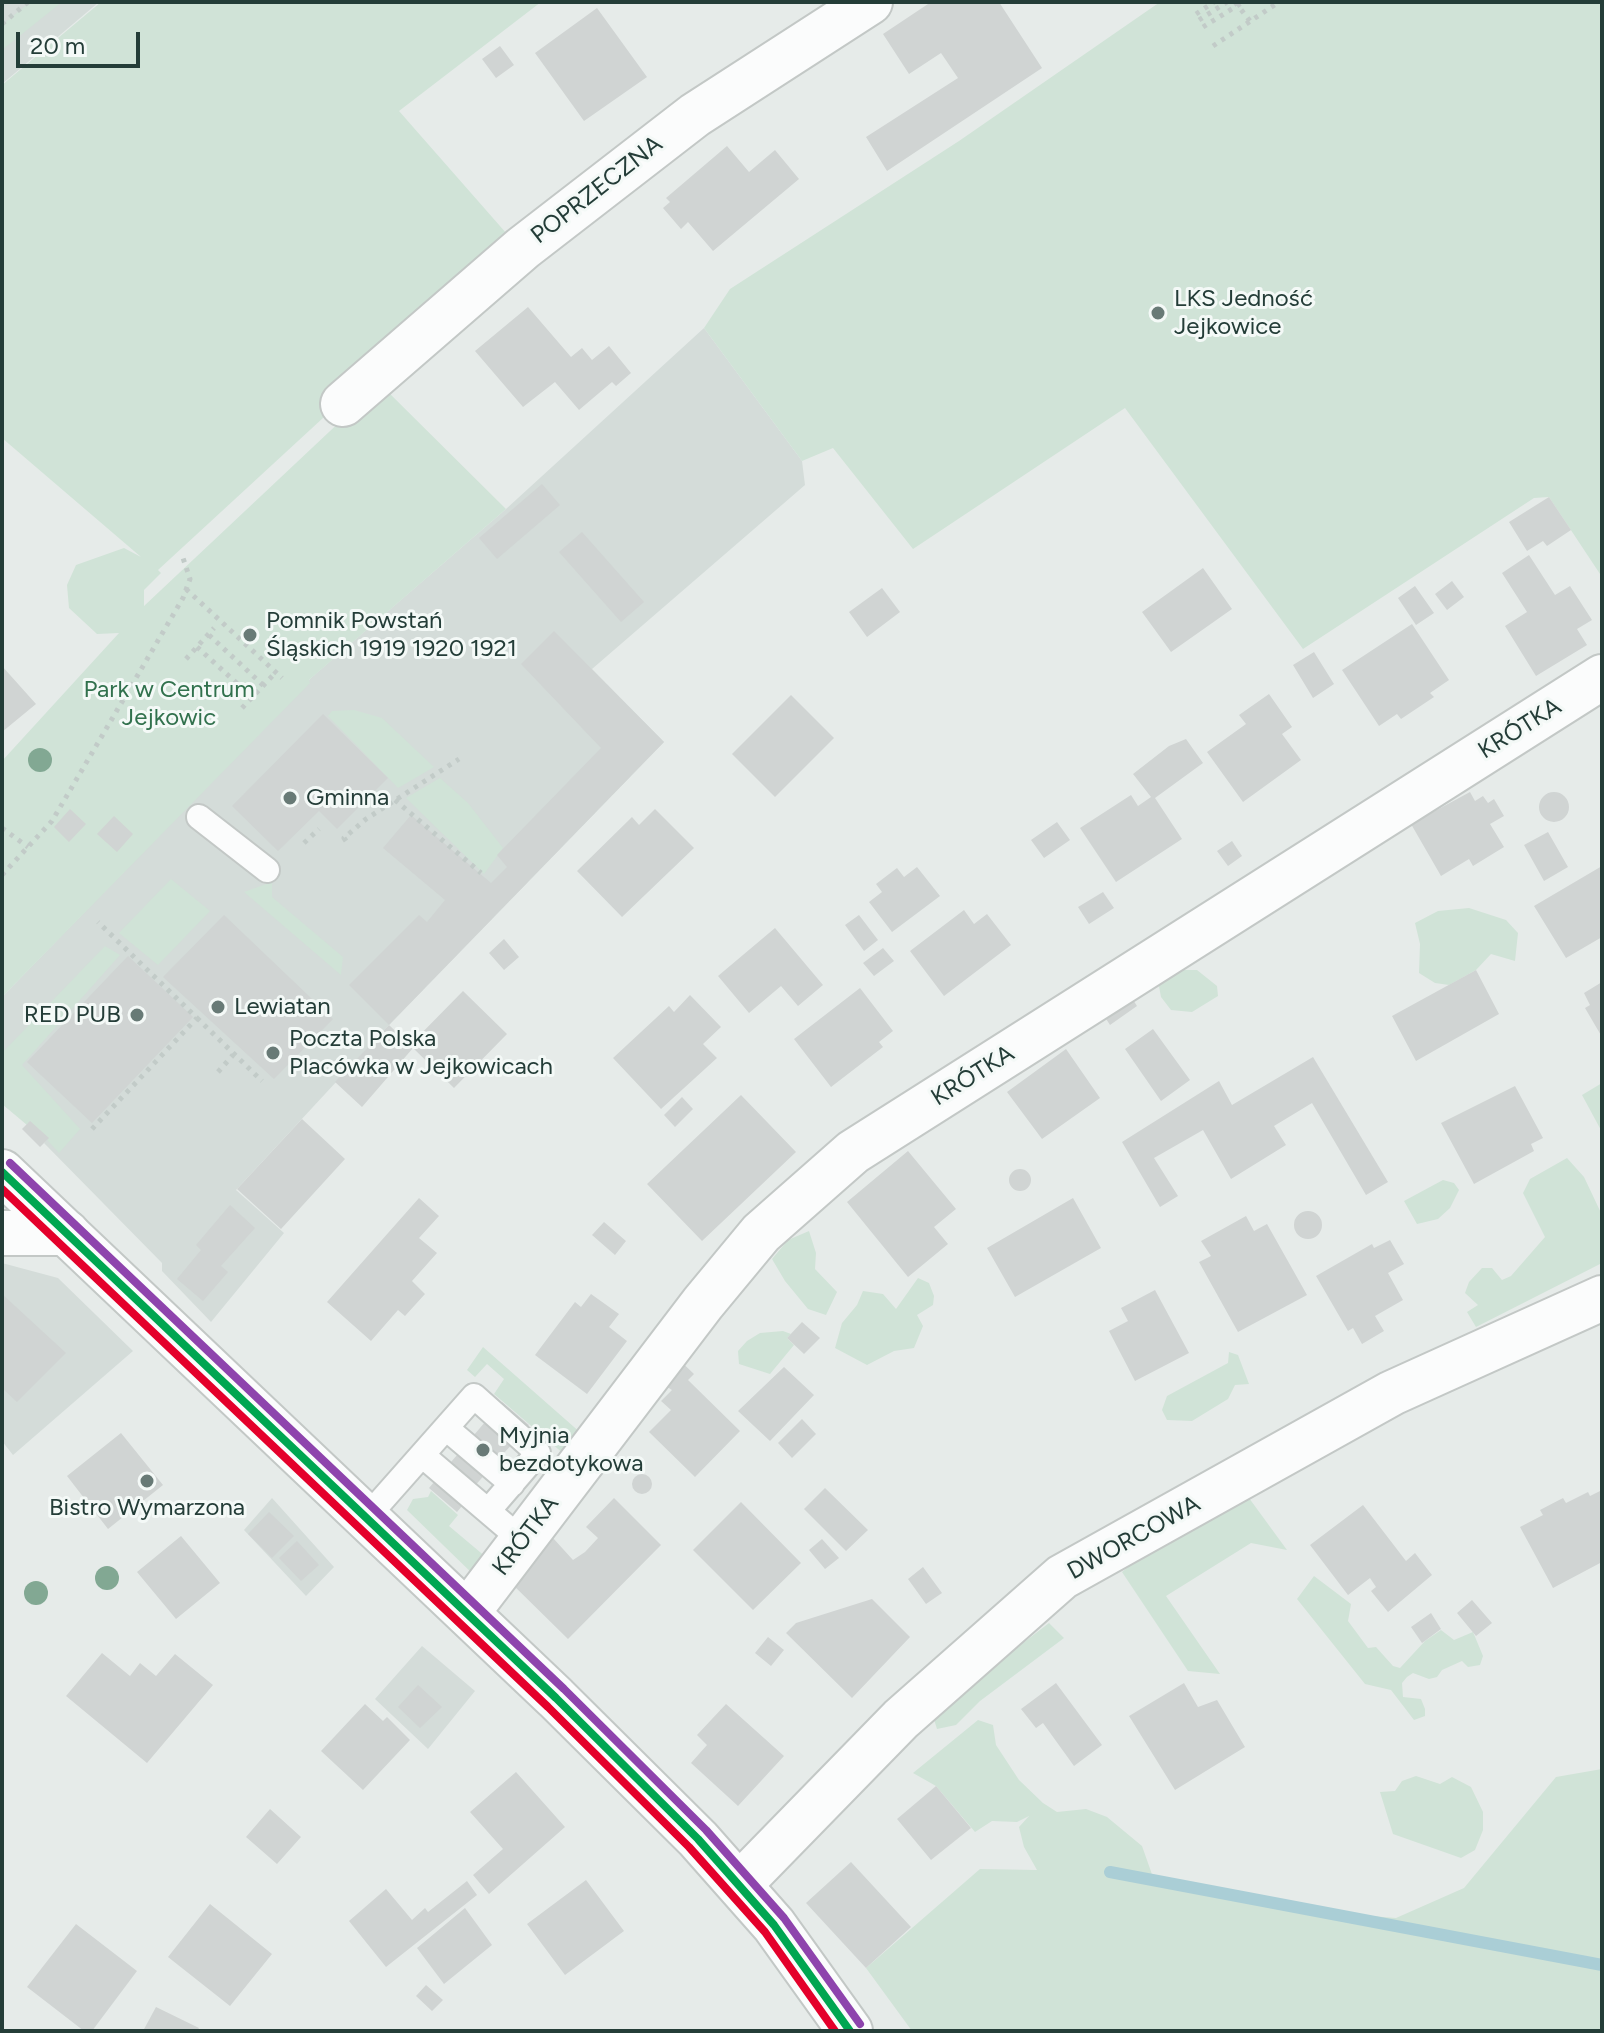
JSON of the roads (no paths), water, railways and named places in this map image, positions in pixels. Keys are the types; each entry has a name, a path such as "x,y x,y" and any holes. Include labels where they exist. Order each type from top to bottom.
{"street":[{"name":"POPRZECZNA","path":"343,404 523,248 682,124 870,2"},
{"name":"KRÓTKA","path":"467,1613 761,1233 853,1152 1602,677"},
{"path":"2,1172 367,1517 688,1828 740,1884 850,2031"},
{"path":"2,1233 67,1233"},
{"name":"DWORCOWA","path":"740,1884 901,1719 1062,1577 1392,1393 1602,1298"}],"lane":[{"path":"199,817 267,870"},
{"path":"367,1517 474,1396 538,1453 488,1511"},
{"path":"446,1428 512,1484"},
{"path":"422,1455 523,1541"}],"waterway":[{"path":"1110,1872 1602,1965"}],"place":[{"name":"LKS Jedność Jejkowice","path":"1158,313"},
{"name":"Pomnik Powstań Śląskich 1919 1920 1921","path":"250,635"},
{"name":"Gminna","path":"290,798"},
{"name":"Lewiatan","path":"218,1007"},
{"name":"RED PUB","path":"137,1015"},
{"name":"Poczta Polska Placówka w Jejkowicach","path":"273,1053"},
{"name":"Myjnia bezdotykowa","path":"483,1450"},
{"name":"Bistro Wymarzona","path":"147,1481"}],"park label":[{"name":"Park w Centrum Jejkowic","path":"169,704"}]}
